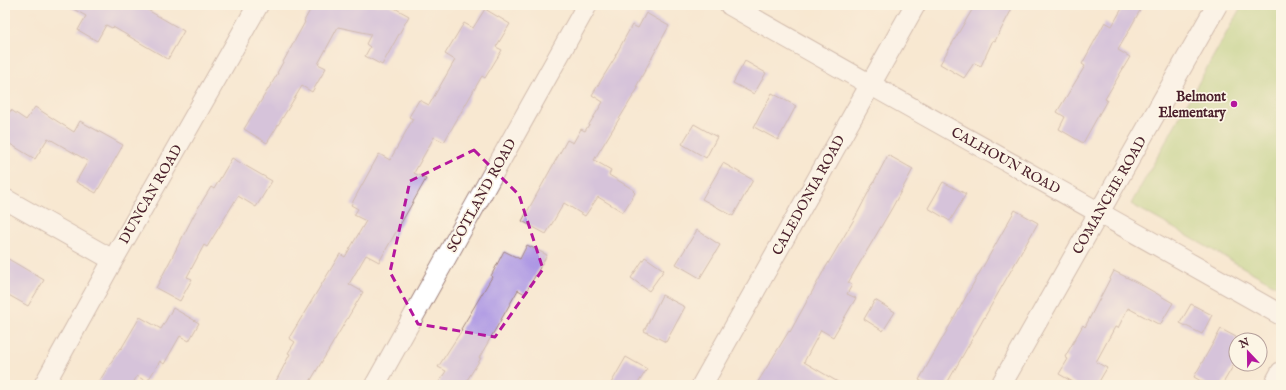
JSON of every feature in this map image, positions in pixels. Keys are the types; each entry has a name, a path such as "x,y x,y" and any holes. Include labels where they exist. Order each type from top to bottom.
{"street":[{"name":"SCOTLAND ROAD","path":"375,385 587,5"},
{"name":"CALHOUN ROAD","path":"730,5 1281,315"},
{"name":"CALEDONIA ROAD","path":"702,385 915,5"},
{"name":"COMANCHE ROAD","path":"1001,385 1217,5"},
{"name":"DUNCAN ROAD","path":"44,385 256,6"},
{"path":"5,199 113,260"},
{"path":"1274,385 1281,372"}],"highlighted area":[{"path":"474,150 519,195 543,269 495,337 418,324 390,272 410,181"}],"green space":[{"name":"Belmont Elementary","path":"1242,5 1281,5 1281,283 1278,287 1131,204"}],"building":[{"path":"66,5 139,5 184,31 168,59 113,27 112,28 106,25 97,41 78,30 86,16"},
{"path":"313,5 389,5 409,16 382,65 365,56 370,47 366,44 371,34 338,27 318,64 326,68 312,92 302,86 267,143 244,129 278,73"},
{"path":"975,5 1014,5 995,41 993,40 981,66 974,63 964,78 940,64"},
{"path":"1124,5 1143,5 1118,50 1130,57 1105,99 1107,100 1083,143 1059,129 1065,117 1057,112 1085,66 1082,64 1105,22 1112,26"},
{"path":"485,9 510,24 496,47 502,50 485,78 482,76 444,142 434,137 414,173 426,179 379,262 366,255 349,284 363,292 308,385 274,385 290,354 288,353 295,342 289,338 340,254 345,257 366,221 354,215 358,209 351,205 379,154 390,160 413,119 409,117 419,100 429,105 455,60 445,54 464,23 473,28"},
{"path":"646,13 669,26 636,87 638,88 594,160 611,170 609,175 634,190 633,191 635,193 623,212 598,197 585,216 564,203 546,234 522,221 567,140 573,143 581,129 585,131 603,102 592,95 616,56 632,25 638,28"},
{"path":"745,61 766,73 754,94 733,83"},
{"path":"772,93 796,106 778,140 754,127"},
{"path":"35,107 74,132 80,121 123,145 96,193 76,182 88,161 48,138 35,159 5,141 5,119 11,110 26,120"},
{"path":"694,124 717,137 706,158 682,144"},
{"path":"888,155 913,169 848,283 852,285 847,294 856,298 833,337 821,330 804,362 843,385 756,385 789,331 790,332 856,216"},
{"path":"232,158 272,181 256,207 238,196 207,247 204,245 187,277 192,279 180,301 156,288 195,213 211,187 214,189"},
{"path":"723,163 753,180 733,216 702,199"},
{"path":"943,182 966,194 950,221 928,208"},
{"path":"1015,210 1038,223 946,385 928,385 919,380"},
{"path":"697,230 720,245 700,278 676,264"},
{"path":"527,245 547,255 525,294 518,290 479,358 481,358 464,385 437,385 446,371 438,367 462,330 461,329 492,277 491,276 504,251 520,259"},
{"path":"5,257 44,280 28,306 5,293"},
{"path":"645,257 664,270 649,291 631,278"},
{"path":"1114,271 1173,303 1160,325 1128,308 1118,328 1115,327 1096,362 1107,368 1097,385 1078,385 1059,374 1068,359 1065,357 1083,325 1085,327"},
{"path":"662,295 685,307 666,342 644,331"},
{"path":"875,300 895,312 883,331 864,319"},
{"path":"1191,304 1212,315 1202,334 1180,323"},
{"path":"173,308 199,323 189,341 180,336 164,364 160,361 147,382 137,376 132,385 97,385 140,317 161,329"},
{"path":"1221,329 1228,333 1228,372 1230,372 1222,385 1208,385 1194,377"},
{"path":"626,357 647,369 637,385 610,385"}],"place":[{"name":"Belmont Elementary","path":"1234,104"}]}
